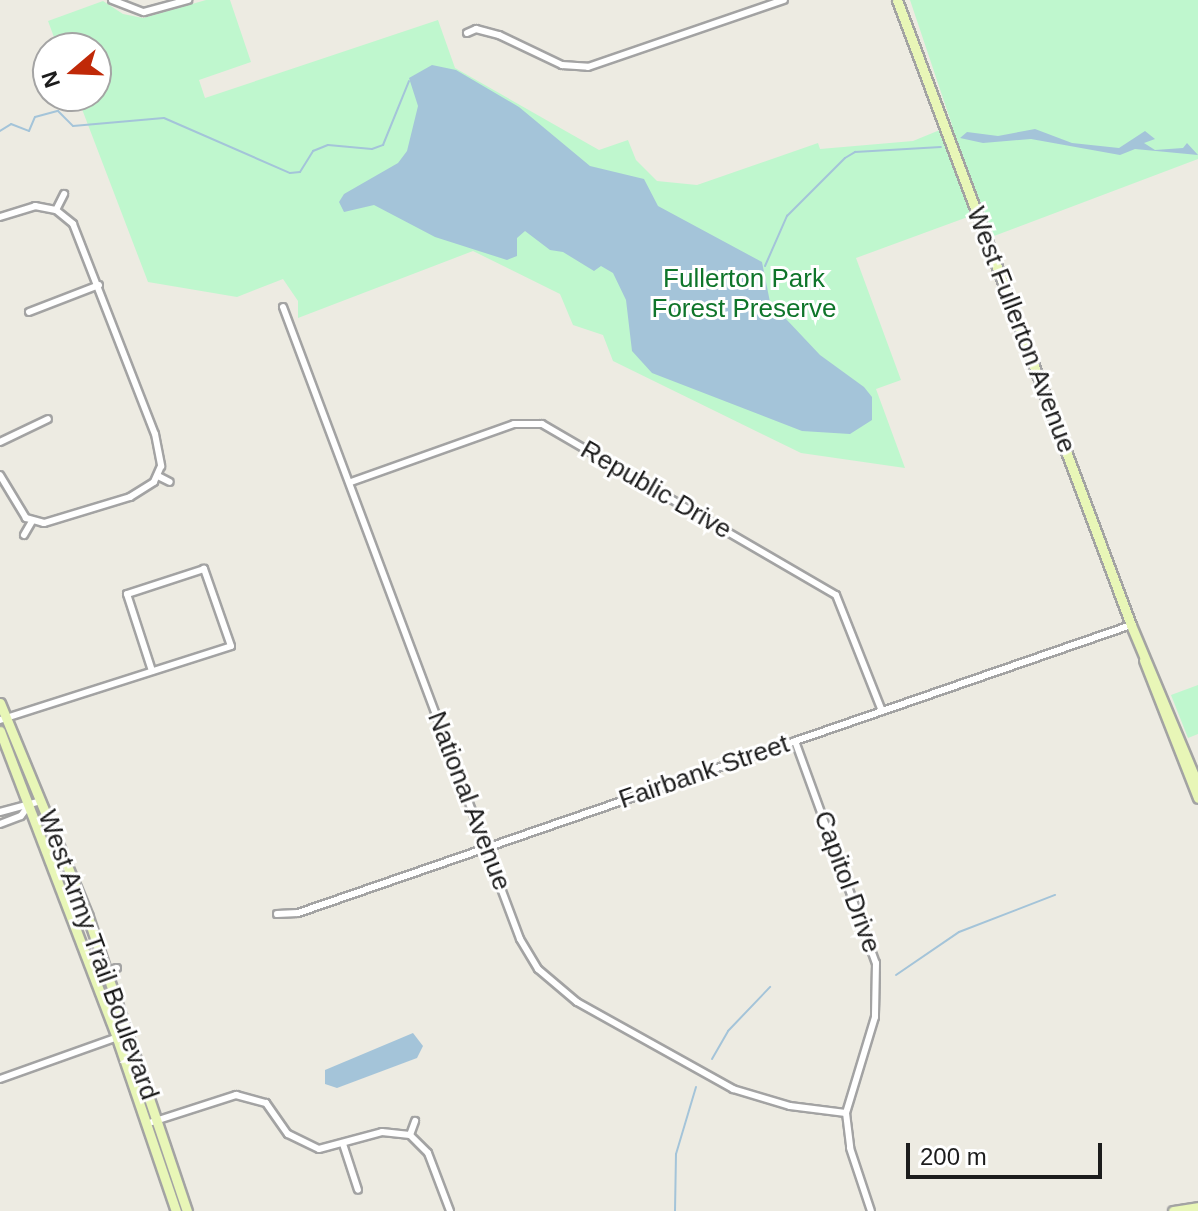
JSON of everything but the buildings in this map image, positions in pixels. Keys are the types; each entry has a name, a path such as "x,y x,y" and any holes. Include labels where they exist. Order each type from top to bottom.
{"main road":[{"name":"West Fullerton Avenue","path":"897,0 1144,660 1198,790"},
{"name":"West Army Trail Boulevard","path":"0,703 3,719 112,969 129,1033 159,1120 181,1209"},
{"name":"West Army Trail Boulevard","path":"0,731 94,975 146,1124 181,1209"},
{"path":"64,896 77,891"},
{"path":"74,922 88,917"},
{"path":"1173,1211 1198,1207"}],"street":[{"path":"112,0 128,9 153,11 188,0"},
{"path":"467,33 476,29 499,35 562,65 588,67 784,0"},
{"path":"56,210 64,194"},
{"path":"0,217 35,206 56,210 79,233 155,434 158,476"},
{"path":"29,312 99,285"},
{"name":"National Avenue","path":"283,307 524,947 559,990 733,1089 790,1106 846,1113"},
{"path":"0,442 48,419"},
{"name":"Republic Drive","path":"351,482 514,424 542,424 836,595 882,711"},
{"path":"0,475 32,521"},
{"path":"158,476 170,482"},
{"path":"32,521 59,521 130,497 158,476"},
{"path":"24,535 32,521"},
{"path":"3,719 231,646 204,569 127,594 152,671"},
{"name":"Fairbank Street","path":"277,914 298,913 1131,625"},
{"name":"Capitol Drive","path":"795,741 876,963 875,1017 846,1113 850,1148 871,1211"},
{"path":"0,812 41,801"},
{"path":"0,824 21,816 29,805"},
{"path":"94,975 112,969"},
{"path":"0,1079 129,1033"},
{"path":"146,1124 245,1095 266,1103 288,1134 305,1145 319,1149 382,1132 410,1135 428,1153 450,1211"},
{"path":"410,1135 415,1121"},
{"path":"343,1144 358,1190"}],"green space":[{"name":"Fullerton Park Forest Preserve","path":"206,0 230,0 251,62 199,80 205,98 438,20 455,68 599,150 628,140 636,160 657,181 697,185 818,143 820,149 913,141 952,125 910,0 1198,0 1198,159 994,236 984,211 856,258 901,380 876,389 905,468 801,453 613,361 603,335 573,325 560,294 473,251 298,318 298,301 283,279 237,297 148,282 83,112 112,112 112,32 52,32 48,21 103,1 123,14 143,18"},
{"path":"1198,685 1198,734 1188,738 1171,695"}],"water":[{"path":"432,65 456,70 519,107 590,166 644,179 658,206 762,262 770,302 820,355 864,387 872,397 872,420 850,434 802,431 652,373 632,351 626,300 613,273 601,266 594,271 563,252 550,250 525,231 517,238 517,256 507,260 435,237 374,205 344,212 339,202 344,194 398,163 407,151 418,106 409,78"},
{"path":"1035,129 1072,143 1119,148 1145,131 1155,139 1144,143 1155,150 1183,148 1187,143 1198,155 1135,149 1120,155 1031,139 983,143 960,138 967,132 998,136"},
{"path":"413,1033 423,1046 417,1058 337,1088 325,1084 325,1070"}],"waterway":[{"path":"0,131 11,124 29,131 35,117 58,111 73,126 164,118 290,173 300,172 313,151 328,145 372,149 383,145 409,81"},
{"path":"765,266 787,216 845,158 855,152 941,147"},
{"path":"896,975 959,932 1055,895"},
{"path":"712,1059 728,1031 770,987"},
{"path":"675,1211 676,1154 696,1087"}]}
